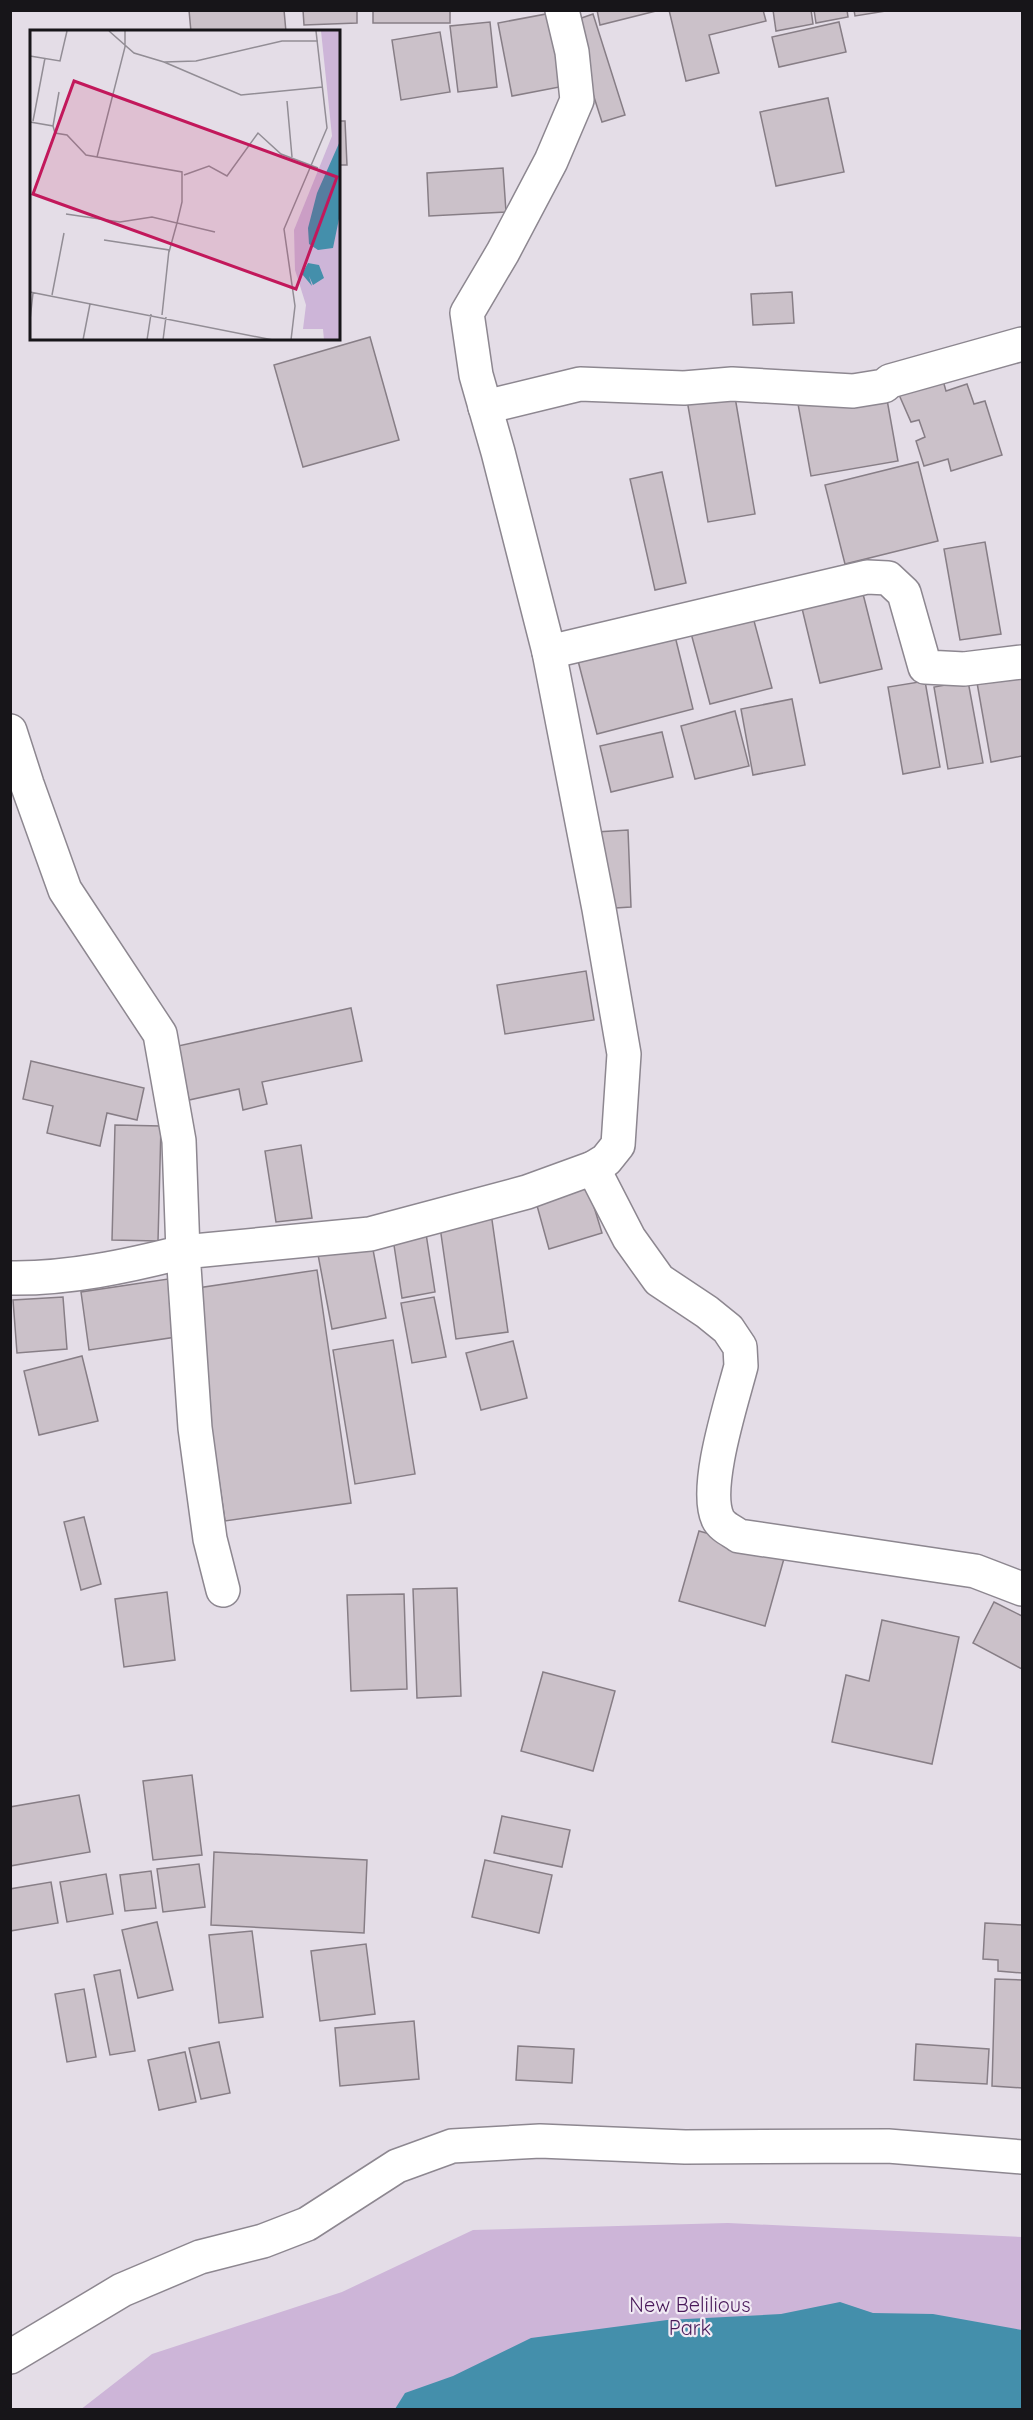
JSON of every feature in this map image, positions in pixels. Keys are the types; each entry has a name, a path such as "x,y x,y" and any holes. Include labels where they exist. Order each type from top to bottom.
{"street":[{"path":"10,1278 32,1278 134,1265 183,1252 370,1234 527,1192 593,1168 606,1160 618,1145 624,1054 581,809 549,652 476,375 467,312 503,252 541,181 577,100 572,52 562,10"},
{"path":"485,407 580,384 684,388 732,384 853,391 884,386 890,381 1023,344"},
{"path":"549,652 867,577 888,578 904,593 925,667 964,669 1023,662"},
{"path":"10,731 65,890 160,1034 179,1141 183,1252 195,1428 210,1539 223,1590"},
{"path":"593,1168 629,1238 659,1280 728,1329 740,1347 741,1366 713,1483 712,1505 719,1522 739,1536 975,1571 1023,1588"},
{"path":"10,2357 122,2290 200,2257 263,2241 307,2224 397,2166 452,2146 540,2141 685,2146 888,2146 1023,2157"}],"green space":[{"name":"New Belilious Park","path":"728,2223 1022,2237 1022,2409 80,2410 152,2354 342,2292 473,2230"}],"water":[{"path":"840,2302 873,2313 933,2314 1022,2330 1022,2409 395,2409 405,2393 453,2376 531,2338 667,2320 781,2314"}],"building":[{"path":"189,10 284,10 286,30 191,30"},
{"path":"303,10 357,10 357,23 304,25"},
{"path":"373,10 450,10 450,23 373,23"},
{"path":"597,10 660,10 600,25"},
{"path":"669,10 763,10 766,21 709,35 719,73 686,81"},
{"path":"773,10 811,10 813,24 776,31"},
{"path":"814,10 847,10 848,17 816,23"},
{"path":"854,10 892,10 855,16"},
{"path":"557,12 570,85 512,96 498,23"},
{"path":"593,14 625,115 602,122 570,22"},
{"path":"490,22 497,87 458,92 450,26"},
{"path":"839,22 846,52 779,67 772,37"},
{"path":"440,32 450,92 401,100 392,40"},
{"path":"828,98 844,172 776,186 760,112"},
{"path":"340,121 345,121 347,165 340,165"},
{"path":"503,168 506,212 429,216 427,173"},
{"path":"792,292 794,323 753,325 751,294"},
{"path":"370,337 399,440 303,467 274,365"},
{"path":"940,370 946,391 967,384 974,404 985,401 1002,455 951,471 948,459 924,466 916,441 925,437 919,420 911,422 893,381"},
{"path":"886,394 898,461 811,476 798,404"},
{"path":"735,397 755,514 708,522 687,400"},
{"path":"918,462 938,541 845,564 825,485"},
{"path":"662,472 686,583 655,590 630,479"},
{"path":"985,542 1001,634 960,640 944,549"},
{"path":"861,586 882,669 820,683 800,600"},
{"path":"750,606 772,688 710,704 688,622"},
{"path":"673,628 693,709 597,734 576,653"},
{"path":"1022,669 1022,756 991,762 976,677"},
{"path":"925,681 940,767 903,774 888,687"},
{"path":"968,681 983,763 948,769 934,687"},
{"path":"792,699 805,765 753,775 741,709"},
{"path":"735,711 749,766 695,779 681,726"},
{"path":"662,732 673,777 611,792 600,746"},
{"path":"628,830 631,907 599,909 596,832"},
{"path":"586,971 594,1020 505,1034 497,985"},
{"path":"351,1008 362,1061 262,1082 267,1104 243,1110 239,1089 189,1100 178,1046"},
{"path":"31,1061 144,1088 137,1120 107,1113 100,1146 47,1133 53,1106 23,1099"},
{"path":"115,1125 161,1126 158,1241 112,1240"},
{"path":"301,1145 312,1218 276,1222 265,1151"},
{"path":"587,1184 602,1233 549,1249 536,1202"},
{"path":"491,1213 508,1332 456,1339 439,1220"},
{"path":"425,1227 435,1292 402,1298 392,1232"},
{"path":"370,1234 386,1318 332,1329 316,1244"},
{"path":"317,1270 351,1503 225,1521 191,1289"},
{"path":"168,1279 176,1337 89,1350 81,1292"},
{"path":"63,1297 67,1349 17,1353 13,1300"},
{"path":"434,1297 446,1357 412,1363 401,1303"},
{"path":"393,1340 415,1474 355,1484 333,1350"},
{"path":"513,1341 527,1398 481,1410 466,1353"},
{"path":"82,1356 98,1421 39,1435 24,1371"},
{"path":"84,1517 101,1584 81,1590 64,1522"},
{"path":"699,1531 785,1555 765,1626 679,1601"},
{"path":"457,1588 461,1696 417,1698 413,1589"},
{"path":"167,1592 175,1660 124,1667 115,1599"},
{"path":"404,1594 407,1689 351,1691 347,1595"},
{"path":"994,1602 1022,1616 1022,1669 973,1643"},
{"path":"882,1620 959,1637 932,1764 832,1742 846,1675 869,1681"},
{"path":"543,1672 615,1691 593,1771 521,1751"},
{"path":"192,1775 202,1855 153,1860 143,1781"},
{"path":"79,1795 90,1852 10,1866 10,1807"},
{"path":"502,1816 570,1830 562,1867 494,1853"},
{"path":"214,1852 367,1860 364,1933 211,1925"},
{"path":"485,1860 552,1875 539,1933 472,1917"},
{"path":"199,1864 205,1907 163,1912 157,1869"},
{"path":"151,1871 156,1908 125,1911 120,1875"},
{"path":"106,1874 113,1914 67,1922 60,1882"},
{"path":"51,1882 58,1923 10,1931 10,1889"},
{"path":"157,1922 173,1990 138,1998 122,1930"},
{"path":"985,1923 1022,1925 1022,1973 998,1971 998,1960 983,1959"},
{"path":"252,1931 263,2017 219,2023 209,1935"},
{"path":"366,1944 375,2014 320,2021 311,1951"},
{"path":"120,1970 135,2051 110,2055 94,1975"},
{"path":"995,1979 1022,1980 1022,2088 992,2086"},
{"path":"84,1989 96,2057 67,2062 55,1994"},
{"path":"414,2021 419,2079 340,2086 335,2028"},
{"path":"219,2042 230,2093 201,2099 189,2048"},
{"path":"916,2044 989,2049 987,2084 914,2080"},
{"path":"518,2046 574,2049 572,2083 516,2080"},
{"path":"185,2052 196,2102 159,2110 148,2060"}]}
